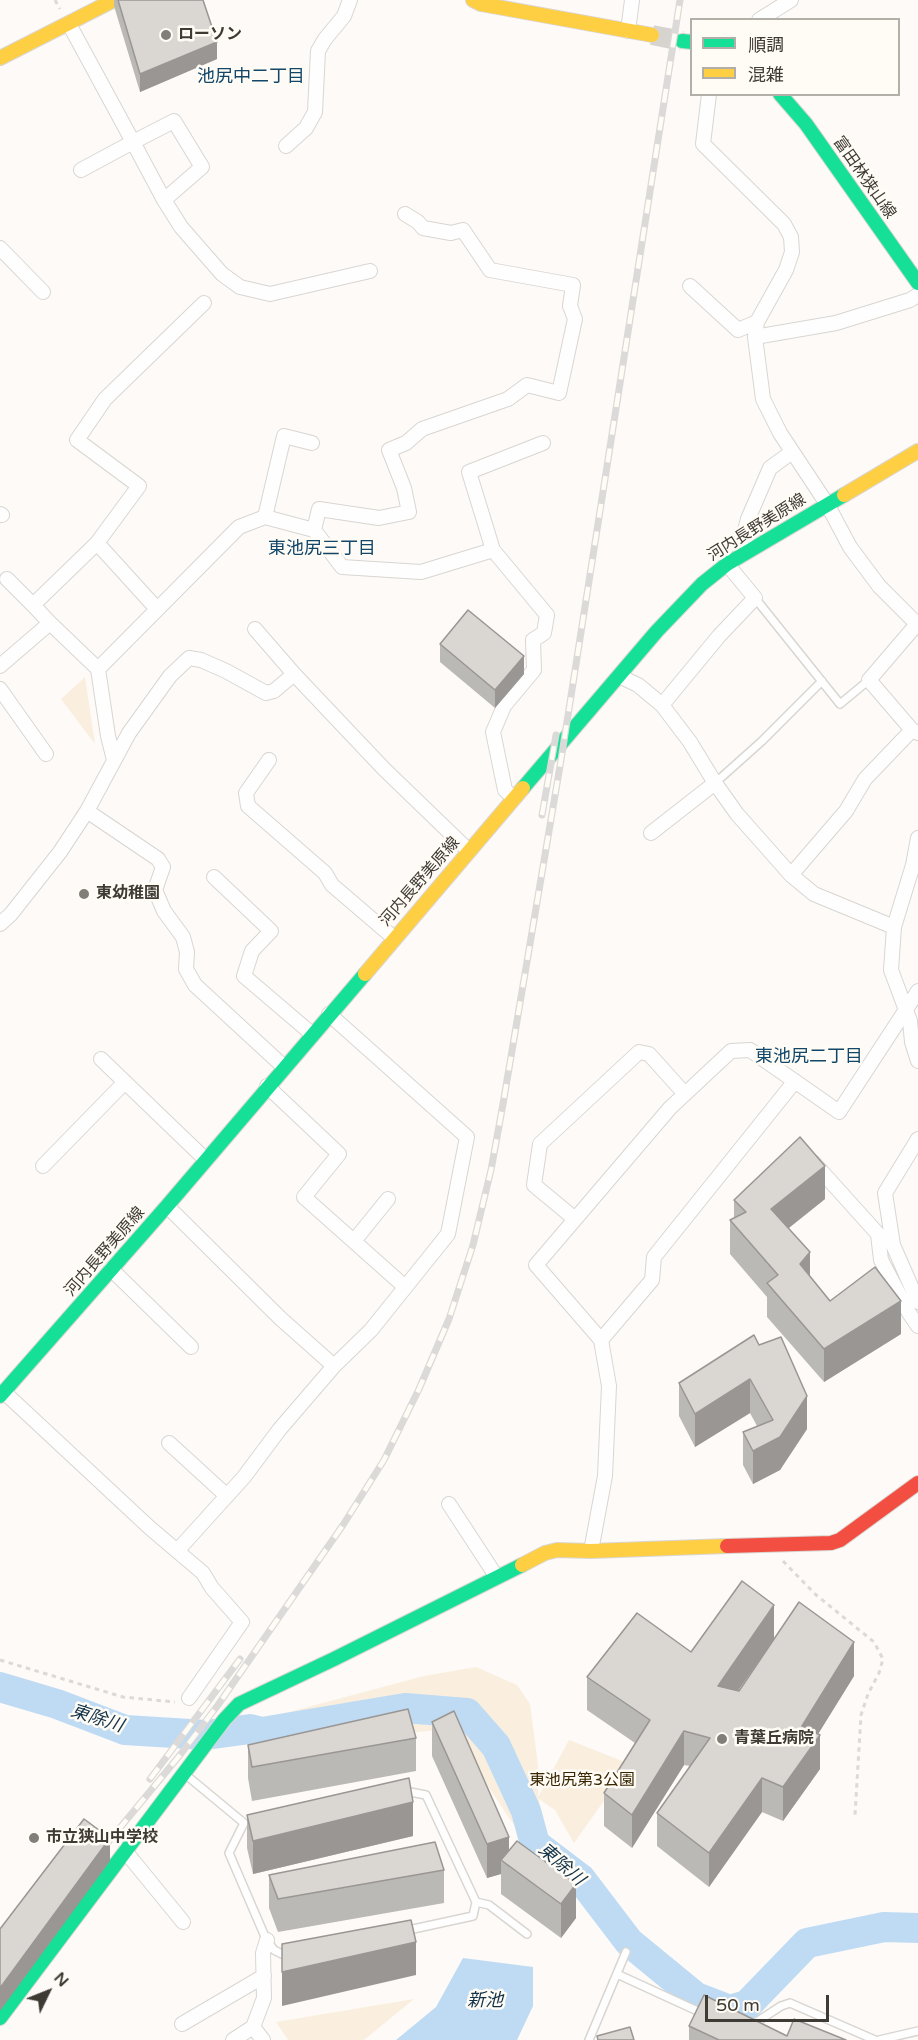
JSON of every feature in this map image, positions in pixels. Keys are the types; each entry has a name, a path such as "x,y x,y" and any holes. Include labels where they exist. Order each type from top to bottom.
{"main road":[{"path":"0,57 114,0"},
{"path":"473,0 481,4 652,35"},
{"name":"富田林狭山線","path":"782,96 806,124 918,283"},
{"name":"河内長野美原線","path":"2,1394 206,1160 514,798 702,584 749,550 918,451"},
{"path":"0,2018 224,1720 239,1704 545,1553 557,1550 820,1544 840,1540 918,1483"}],"street":[{"path":"286,146 306,128 315,112 318,51 344,16 350,0"},
{"path":"628,31 632,0"},
{"path":"762,18 791,0"},
{"path":"69,24 164,200 181,227 222,274 240,287 270,294 370,271"},
{"path":"709,96 703,144 784,224 791,237 792,252 786,270 757,322 755,337 763,399 780,433 827,504 850,547 879,586 918,624 870,680 915,732 865,779 846,811 791,875"},
{"path":"81,170 174,120 202,167 164,200"},
{"path":"314,530 319,509 379,518 409,512 404,488 389,450 406,443 422,429 508,399 527,385 559,393 574,320 570,306 573,285 490,270 463,231 451,233 423,228 405,214"},
{"path":"0,248 43,292"},
{"path":"690,286 738,330 757,322"},
{"path":"755,337 836,323 910,300 918,295"},
{"path":"33,605 97,543 139,486 77,440 105,399 204,303"},
{"path":"265,517 284,436 312,443"},
{"path":"514,798 506,790 493,732 504,706 534,670 533,640 544,633 547,615 493,550 469,472 543,443"},
{"path":"749,550 742,538 770,468 792,452"},
{"path":"98,669 239,527 265,517 314,530 342,567 421,572 493,550"},
{"path":"97,543 157,609"},
{"path":"662,705 754,598 727,564"},
{"path":"7,579 98,669 114,760"},
{"path":"0,666 50,623"},
{"path":"255,629 294,674 384,769 469,851"},
{"path":"0,924 11,914 60,852 87,811 129,733 180,664 189,658 201,660 266,693 274,691 294,674"},
{"path":"620,676 638,685 662,705 690,742 737,814 791,875 814,894 894,927"},
{"path":"0,689 46,754"},
{"path":"269,760 246,793 248,806 325,873 332,885 394,938"},
{"path":"651,833 715,783"},
{"path":"87,811 158,859 163,867 155,890 164,911 183,937 187,952 186,969 195,985 284,1067"},
{"path":"918,838 913,865 894,927 891,970 906,1010 918,1061"},
{"path":"214,877 271,931 252,951 244,976 312,1034"},
{"path":"591,1551 605,1464 609,1386 601,1340 536,1265 670,1108 731,1051 750,1050 839,1112 918,992"},
{"path":"177,1551 257,1461 279,1430 334,1366 371,1330 448,1234 467,1137 328,1014"},
{"path":"575,1220 534,1185 540,1144 639,1052 649,1054 685,1094"},
{"path":"102,1059 206,1160"},
{"path":"601,1340 652,1280 654,1257 795,1081"},
{"path":"43,1166 125,1082"},
{"path":"267,1086 339,1154 304,1197 404,1286"},
{"path":"918,1139 885,1192 893,1245 918,1302"},
{"path":"811,1160 878,1234 881,1260 918,1326"},
{"path":"354,1241 388,1199"},
{"path":"166,1206 279,1318 334,1366"},
{"path":"111,1269 191,1347"},
{"path":"2,1394 203,1573 212,1588 242,1622 184,1700"},
{"path":"169,1443 227,1496"},
{"path":"449,1504 496,1576"},
{"path":"125,1851 183,1922"},
{"path":"233,2040 253,2027 264,1998 263,1953 267,1940"},
{"path":"182,2024 264,1976"},
{"path":"253,2027 263,2040"}],"lane":[{"path":"754,598 840,704 870,680"},
{"path":"715,783 762,741 822,681"},
{"path":"184,1773 247,1824 229,1853 267,1940 274,1950 288,1957 300,1954"},
{"path":"392,1934 473,1916 476,1902 426,1795 410,1792 399,1795"},
{"path":"476,1902 489,1905 527,1934"},
{"path":"589,2040 626,1952"},
{"path":"617,1974 707,2016"},
{"path":"742,2027 751,2025 781,2006 790,2003 877,2040 918,2031"}],"path":[{"path":"774,1545 775,1553 815,1594 874,1642 883,1659 861,1715 855,1815"},
{"path":"0,1660 123,1697 184,1700"}],"green space":[{"path":"85,677 95,744 61,699"},
{"name":"東池尻第3公園","path":"476,1667 517,1685 530,1704 538,1765 538,1797 569,1740 630,1764 574,1843 555,1810 539,1799 539,1820 514,1825 479,1773 437,1730 261,1749 278,1715 424,1676"},
{"path":"414,1999 364,2040 288,2040 276,2022"}],"water":[{"name":"新池","path":"463,1958 533,1967 533,2006 517,2040 396,2040 436,2007"}],"building":[{"name":"ローソン","path":"118,0 203,0 217,42 140,74"},
{"path":"468,610 524,656 495,690 440,644"},
{"path":"800,1137 825,1166 771,1209 810,1252 800,1264 830,1301 875,1267 901,1301 824,1349 767,1283 778,1275 730,1220 746,1212 734,1200"},
{"path":"754,1335 759,1345 781,1337 807,1396 780,1437 753,1451 743,1432 773,1420 750,1379 695,1414 679,1383"},
{"name":"青葉丘病院","path":"742,1581 774,1605 718,1686 739,1691 799,1602 854,1642 802,1726 820,1735 783,1787 762,1778 709,1853 657,1813 710,1738 684,1731 632,1815 604,1793 650,1720 587,1677 637,1613 691,1652"},
{"path":"408,1709 416,1738 252,1767 248,1745"},
{"path":"454,1711 509,1837 487,1844 432,1722"},
{"path":"409,1778 413,1802 253,1841 247,1815"},
{"path":"84,1819 110,1838 0,1988 0,1929"},
{"path":"517,1841 576,1884 561,1904 501,1860"},
{"path":"435,1842 444,1870 278,1899 269,1875"},
{"path":"411,1920 416,1942 282,1972 282,1944"},
{"path":"704,1995 787,2036 794,2019 846,2040 719,2040 689,2026"},
{"path":"630,2027 634,2040 598,2040 597,2036"}],"waterway":[{"name":"東除川","path":"0,1687 57,1704 125,1730 206,1735 250,1729 262,1732 405,1708 467,1713 496,1746 526,1811 535,1844 581,1879 629,1942 696,1997 730,2010 747,2005 807,1943 884,1927 918,1928"}],"tunnel":[{"path":"652,35 682,41"}],"railway":[{"path":"100,1852 218,1705 343,1525 384,1460 419,1389 449,1319 473,1245 491,1170 503,1104 561,760 680,0"},
{"path":"542,815 556,735"},
{"path":"150,1779 240,1659"}],"traffic: fast":[{"path":"682,41 690,42"},
{"path":"782,96 806,124 918,283"},
{"path":"523,788 657,631 702,584 727,564 844,495"},
{"path":"0,1396 167,1206 365,974"},
{"path":"0,2018 224,1720 239,1704 522,1565"}],"traffic: slow":[{"path":"0,58 114,0"},
{"path":"473,0 481,4 652,35"},
{"path":"844,495 918,451"},
{"path":"365,974 523,788"},
{"path":"522,1565 545,1553 557,1550 727,1546"}],"traffic: jam":[{"path":"727,1546 831,1543 840,1540 918,1483"}],"place":[{"name":"ローソン","path":"166,35"},
{"name":"東幼稚園","path":"84,894"},
{"name":"青葉丘病院","path":"722,1739"},
{"name":"市立狭山中学校","path":"34,1838"}],"district":[{"name":"池尻中二丁目","path":"251,77"},
{"name":"東池尻三丁目","path":"322,549"},
{"name":"東池尻二丁目","path":"809,1057"}]}
